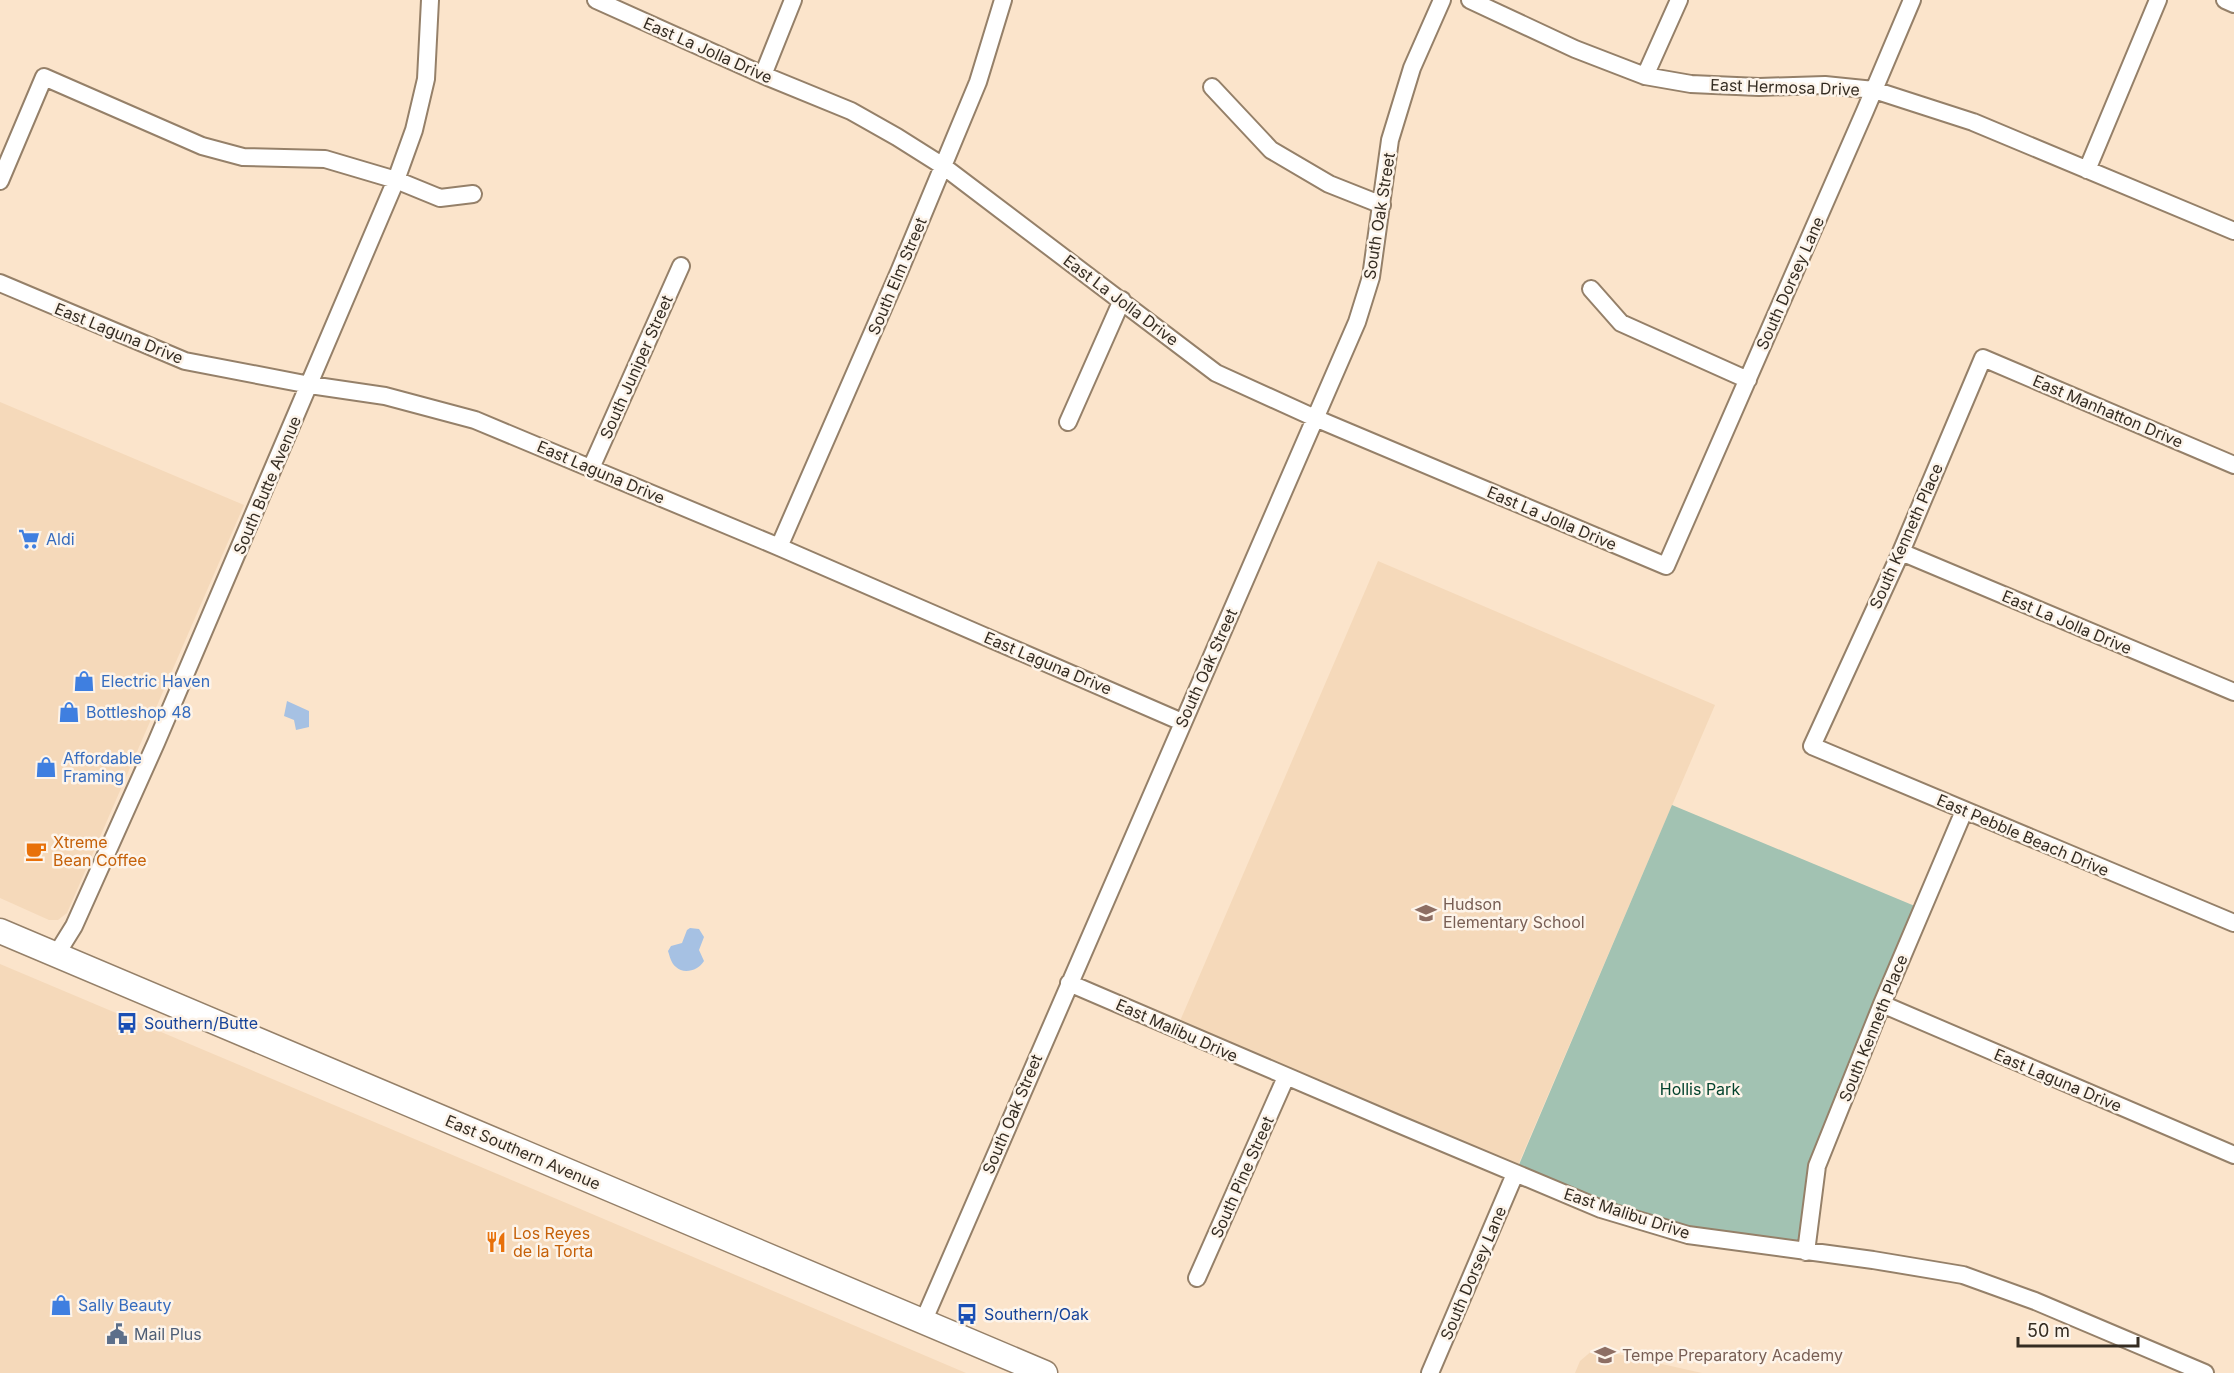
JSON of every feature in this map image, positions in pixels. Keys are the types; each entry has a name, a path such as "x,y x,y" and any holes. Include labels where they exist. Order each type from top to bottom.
{"main road":[{"name":"East Southern Avenue","path":"0,931 1046,1373"}],"street":[{"name":"South Butte Avenue","path":"56,955 74,926 156,743 396,180 414,130 426,79 430,0"},
{"name":"East La Jolla Drive","path":"596,0 763,75 851,111 897,136 944,166 1216,373 1315,418 1666,566"},
{"path":"763,75 793,0"},
{"name":"South Elm Street","path":"779,547 944,166 978,82 1003,0"},
{"name":"South Oak Street","path":"923,1322 1357,322 1371,277 1390,140 1412,68 1442,0"},
{"name":"East Hermosa Drive","path":"1470,0 1575,49 1645,76 1691,84 1759,87 1825,85 1874,90 1973,122 2234,231"},
{"path":"1645,76 1679,0"},
{"name":"South Dorsey Lane","path":"1666,566 1912,0"},
{"path":"2087,170 2158,0"},
{"path":"2224,0 2234,4"},
{"path":"0,181 44,77 202,146 243,157 325,159 396,180 440,198 473,194"},
{"path":"1212,87 1271,150 1329,184 1382,205"},
{"name":"South Juniper Street","path":"591,468 681,266"},
{"name":"East Laguna Drive","path":"0,283 186,361 310,385 385,396 475,420 779,547 1182,722"},
{"path":"1591,290 1621,323 1748,380"},
{"path":"1068,422 1122,300"},
{"name":"East Manhatton Drive","path":"1983,358 2234,465"},
{"name":"South Kenneth Place","path":"1812,746 1901,552 1983,358"},
{"name":"East La Jolla Drive","path":"1901,552 2234,692"},
{"name":"East Pebble Beach Drive","path":"1812,746 2234,923"},
{"name":"South Kenneth Place","path":"1806,1252 1817,1166 1882,1004 1964,811"},
{"name":"East Malibu Drive","path":"1069,983 1601,1209 1688,1235 1873,1260 1963,1275 2035,1301 2205,1373"},
{"name":"East Laguna Drive","path":"1882,1004 2234,1155"},
{"name":"South Pine Street","path":"1197,1278 1286,1077"},
{"name":"South Dorsey Lane","path":"1430,1373 1515,1174"}],"shaded area":[{"path":"0,402 244,505 67,913 58,920 49,920 0,898"},
{"name":"Hudson Elementary School","path":"1378,561 1715,705 1518,1165 1180,1021"},
{"path":"0,964 571,1205 966,1373 0,1373"},
{"name":"Tempe Preparatory Academy","path":"1594,1349 1702,1373 1575,1373 1580,1361"}],"green space":[{"name":"Hollis Park","path":"1672,805 1922,909 1817,1166 1806,1252 1688,1235 1515,1174"}],"water":[{"path":"287,701 309,711 309,727 296,730 294,720 284,716"},
{"path":"690,928 699,929 704,937 699,950 704,961 695,969 683,971 673,964 668,951 671,946 682,943"}],"place":[{"name":"Aldi","path":"29,539"},
{"name":"Electric Haven","path":"84,681"},
{"name":"Bottleshop 48","path":"69,712"},
{"name":"Affordable Framing","path":"46,767"},
{"name":"Xtreme Bean Coffee","path":"36,851"},
{"name":"Hudson Elementary School","path":"1426,913"},
{"name":"Southern/Butte","path":"127,1023"},
{"name":"Los Reyes de la Torta","path":"496,1242"},
{"name":"Sally Beauty","path":"61,1305"},
{"name":"Southern/Oak","path":"967,1314"},
{"name":"Mail Plus","path":"117,1334"},
{"name":"Tempe Preparatory Academy","path":"1605,1355"}]}
